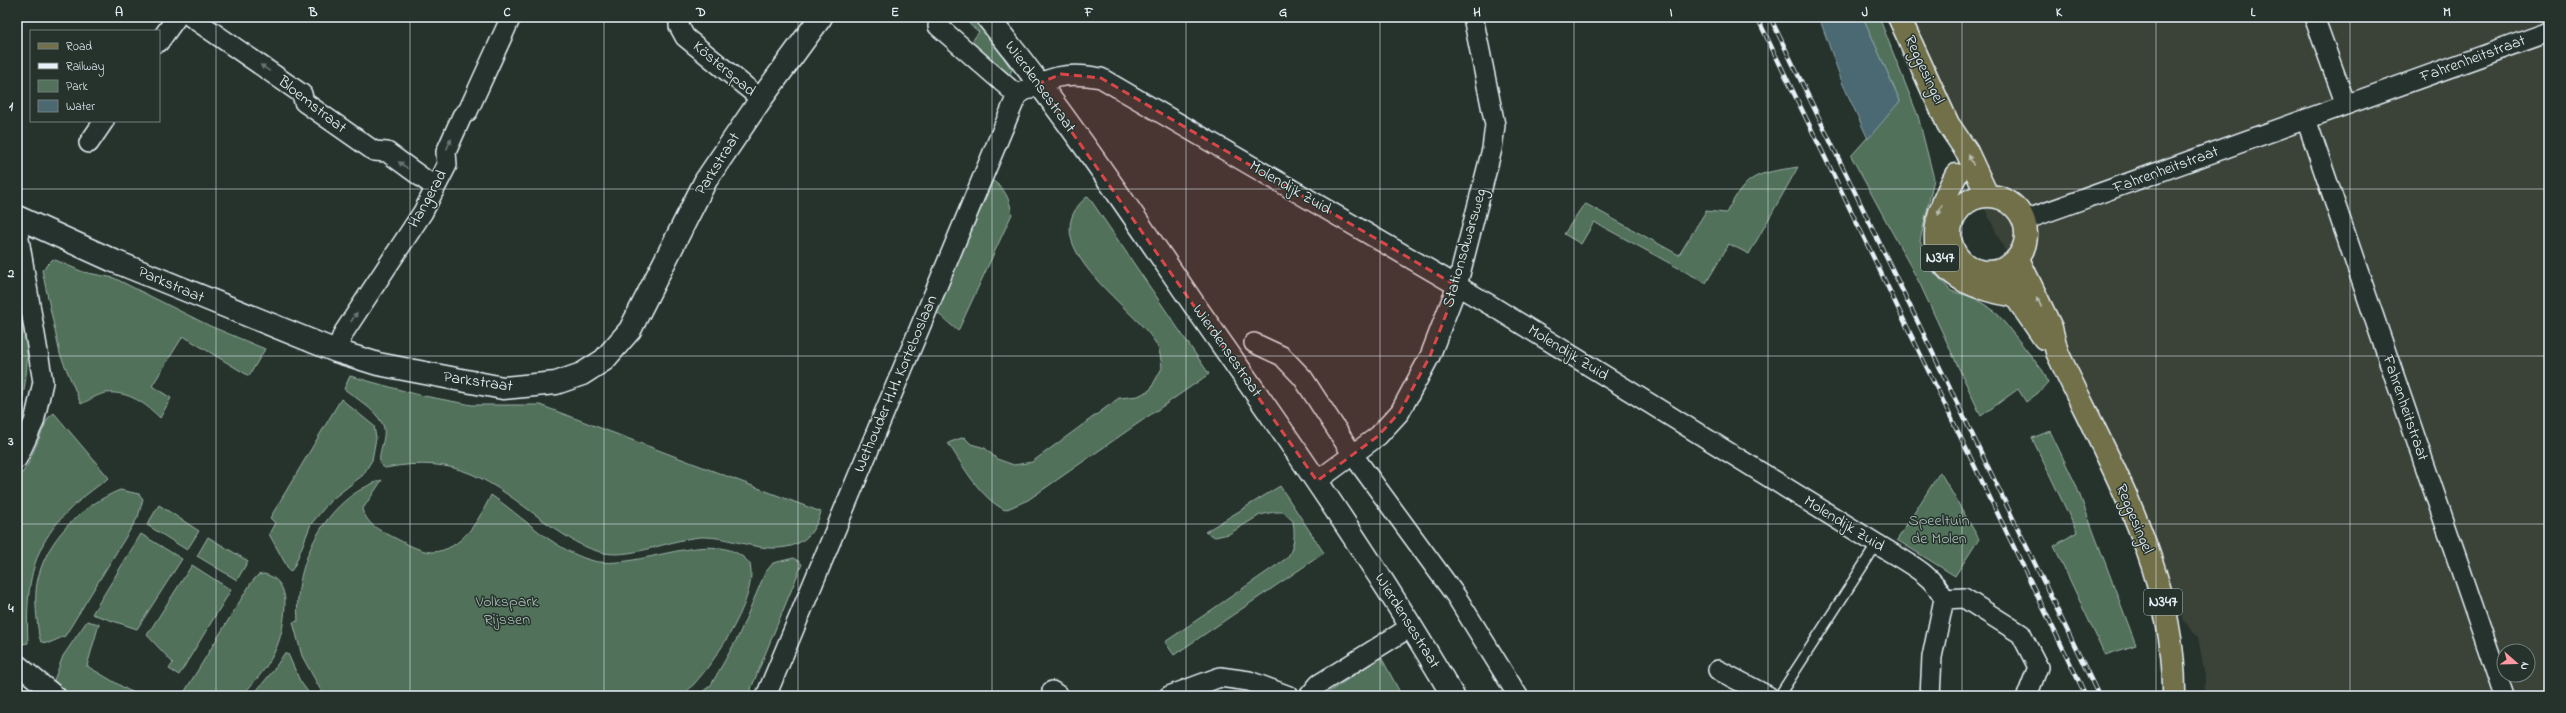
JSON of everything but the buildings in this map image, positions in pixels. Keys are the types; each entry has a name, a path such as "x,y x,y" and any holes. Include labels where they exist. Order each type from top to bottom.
{"main road":[{"name":"Parkstraat","path":"17,217 121,264 336,351 378,364 503,388 556,383 582,374 604,360 630,330 703,186 760,99 821,17"},
{"name":"Wierdensestraat","path":"987,17 1038,84 1318,481 1412,626 1453,696"},
{"name":"Reggesingel","path":"1899,17 1948,124 1967,152 1987,196"},
{"name":"Reggesingel","path":"1948,124 1956,175 1964,204"},
{"name":"N347","path":"1956,175 1937,217 1935,238 1938,256 1948,272 1962,281 1991,292 2016,296"},
{"path":"1964,204 1975,198 1987,196 2002,198 2016,207 2025,220 2026,240 2018,259 2009,267 1998,272"},
{"name":"N347","path":"1964,204 1956,213 1951,226 1950,239 1954,251 1961,262 1972,269 1985,273 1998,272"},
{"name":"Reggesingel","path":"2018,259 2051,328 2057,352 2146,546 2166,616 2172,652 2174,696"},
{"name":"Reggesingel","path":"1998,272 2016,296 2042,336 2057,352"}],"street":[{"path":"160,41 177,17"},
{"name":"Bloemstraat","path":"191,17 302,94 304,102 374,151 387,152 435,188"},
{"name":"Hangerad","path":"336,351 344,332 423,212 447,165 446,152 462,116 468,111 510,17"},
{"name":"Kösterspad","path":"679,17 679,26 685,37 760,99"},
{"name":"Stationsdwarsweg","path":"1318,481 1378,436 1400,412 1430,356 1458,286 1492,149 1495,125 1473,17"},
{"path":"2314,17 2346,105"},
{"name":"Wierdensestraat","path":"938,26 1017,95"},
{"name":"Fahrenheitstraat","path":"2025,220 2549,32"},
{"name":"Molendijk Zuid","path":"1038,84 1061,74 1079,74 1101,78 1458,286 1877,544 1931,579 1940,588 1944,600"},
{"path":"1017,95 1038,84"},
{"name":"Wethouder H.H. Korteboslaan","path":"766,696 1017,95"},
{"name":"Fahrenheitstraat","path":"2306,119 2504,696"},
{"path":"89,142 103,122"},
{"path":"17,227 43,382 36,416 17,459"},
{"name":"Wierdensestraat","path":"1254,343 1282,356 1303,378 1353,455 1456,596 1518,696"},
{"path":"1930,696 1932,657 1944,600 1964,598 2021,634 2038,667 2027,696"},
{"path":"1309,696 1319,684 1412,626"},
{"path":"17,664 56,696"},
{"path":"1718,670 1768,696"},
{"path":"1169,696 1220,677 1249,681 1289,696"}],"lane":[{"path":"1779,696 1877,544"}],"highlighted area":[{"path":"1061,74 1101,78 1457,286 1430,356 1400,412 1378,436 1317,481 1038,84"}],"shaded area":[{"path":"1892,17 2549,17 2549,696 2205,696 2205,676 2198,637 2185,622"}],"green space":[{"path":"961,17 976,17 1012,70 1007,79 969,45 979,32"},
{"path":"1863,17 1879,17 1918,116 1934,179 1920,241 1931,269 1951,291 1973,297 1996,312 2043,371 2048,382 2038,393 2026,402 2018,389 1981,416 1920,284 1851,156 1900,101"},
{"path":"1798,167 1749,254 1729,244 1706,283 1594,222 1581,244 1564,234 1582,207 1586,204 1679,255 1706,211 1726,213 1740,190 1754,178 1762,174"},
{"path":"990,179 995,182 1006,194 1012,214 958,331 934,310"},
{"path":"1088,196 1209,374 1028,500 1005,510 987,497 973,481 948,443 964,437 971,444 985,448 997,459 1014,465 1032,462 1119,398 1138,396 1150,390 1162,368 1161,358 1155,342 1143,327 1091,273 1077,253 1070,233 1073,214"},
{"path":"53,259 83,272 114,278 210,326 265,349 249,376 183,336 152,386 171,398 160,418 143,403 130,396 122,394 106,393 96,396 81,404 60,354 42,270"},
{"path":"17,312 22,315 25,328 27,342 27,369 17,422"},
{"path":"350,376 419,395 472,405 540,405 821,512 817,523 807,537 791,546 768,548 712,537 701,537 621,554 609,554 597,551 569,538 506,493 471,474 453,468 433,465 411,465 385,468 382,466 380,457 384,428 379,418 374,413 344,389"},
{"path":"341,399 374,426 376,438 372,460 363,475 331,500 311,524 294,567 290,572 269,534 275,523 270,518"},
{"path":"54,413 109,478 86,495 67,512 52,529 42,547 34,567 29,589 28,643 17,645 17,481 28,464 48,418"},
{"path":"2050,431 2076,485 2136,645 2105,655 2054,546 2077,532 2032,438"},
{"name":"Speeltuin de Molen","path":"1940,472 1979,539 1955,576 1897,540"},
{"name":"Volkspark Rijssen","path":"382,480 362,510 365,516 379,530 423,551 432,552 443,550 461,540 475,523 491,495 563,548 590,560 608,562 629,561 697,548 717,548 735,552 750,564 751,579 747,596 729,635 717,654 705,671 682,696 324,696 302,656 293,622 298,621 298,599 301,577 307,556 329,517 344,502 362,489"},
{"path":"1280,486 1324,553 1174,655 1165,642 1287,558 1290,554 1293,545 1294,526 1293,521 1283,512 1260,515 1229,534 1215,537 1205,532"},
{"path":"120,490 139,494 143,499 138,517 65,636 49,643 41,642 37,616 36,589 41,567 48,553 56,539 79,515 92,505"},
{"path":"159,505 199,531 187,550 147,525"},
{"path":"141,534 182,559 137,629 92,614"},
{"path":"208,537 248,561 237,580 197,556"},
{"path":"794,558 802,564 748,696 697,696 711,685 738,637 765,573 773,563"},
{"path":"192,565 231,590 179,675 169,669 173,663 147,635"},
{"path":"258,575 269,575 280,584 285,598 282,631 274,654 267,665 241,696 182,696 251,583"},
{"path":"87,621 99,624 87,666 138,696 69,696 53,683 63,656"},
{"path":"284,654 288,654 300,681 311,696 252,696 273,671"},
{"path":"1381,657 1402,696 1323,696"}],"water":[{"path":"1819,17 1863,17 1900,101 1868,139 1842,82"}],"railway":[{"path":"1757,17 2086,696"},
{"path":"1770,17 2099,696"}]}
